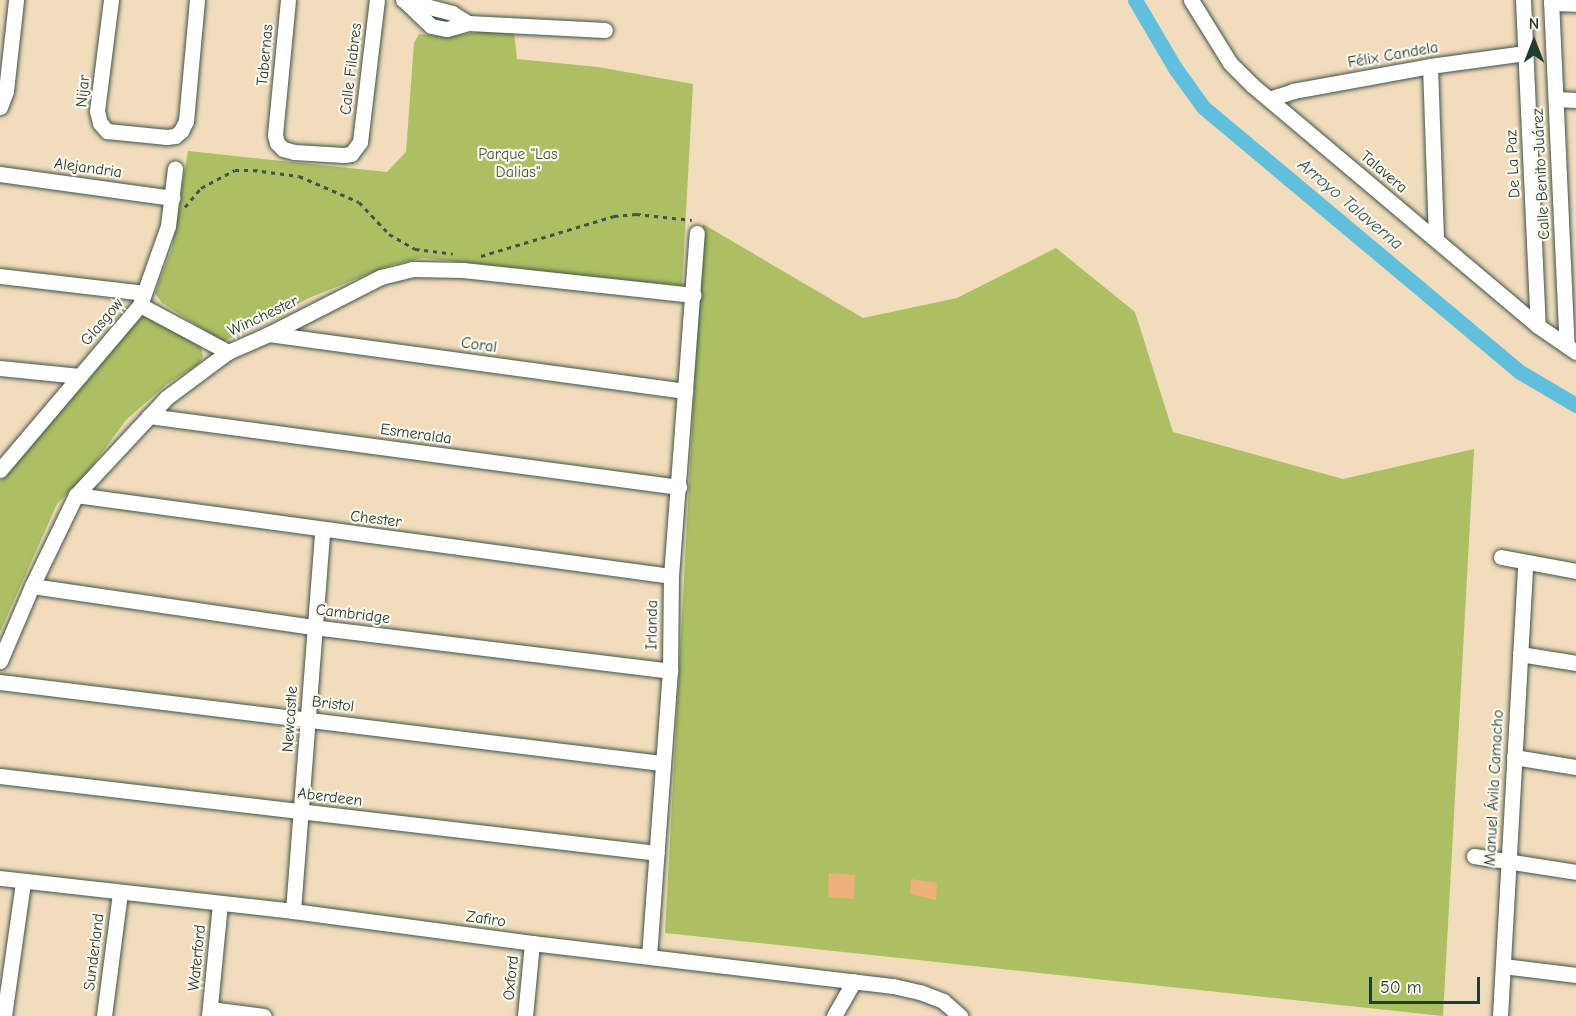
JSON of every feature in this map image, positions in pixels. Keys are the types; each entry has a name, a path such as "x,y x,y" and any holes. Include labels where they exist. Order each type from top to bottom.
{"street":[{"path":"0,107 6,92 16,0"},
{"name":"Nijar","path":"111,0 97,111 103,127 107,131 167,137 175,136 181,131 186,121 197,0"},
{"name":"Tabernas","path":"288,0 274,135 277,143 283,149 344,155 351,154 360,142"},
{"name":"Calle Filabres","path":"360,142 377,0"},
{"path":"404,0 452,13 468,23 605,30"},
{"name":"Talavera","path":"1194,0 1230,63 1269,99 1539,326 1572,349"},
{"name":"De La Paz","path":"1523,0 1539,326"},
{"path":"1551,2 1576,4"},
{"name":"Calle Benito Juárez","path":"1551,2 1560,193 1570,289 1572,349"},
{"name":"Félix Candela","path":"1269,99 1293,91 1430,66 1525,53"},
{"path":"1430,66 1436,239"},
{"path":"1556,99 1576,100"},
{"name":"Glasgow","path":"2,466 80,376 142,299 168,226 175,168"},
{"name":"Alejandria","path":"0,174 172,198"},
{"path":"1560,193 1576,193"},
{"name":"Irlanda","path":"649,956 670,671 671,576 697,233"},
{"name":"Winchester","path":"0,661 32,586 76,495 149,416 186,381 228,352 381,278 412,269 463,270 694,295"},
{"path":"0,276 142,299 228,352"},
{"name":"Coral","path":"269,334 685,391"},
{"path":"0,368 80,376"},
{"name":"Esmeralda","path":"149,416 679,488"},
{"name":"Chester","path":"76,495 322,531 671,576"},
{"name":"Newcastle","path":"293,911 322,531"},
{"path":"1501,557 1576,571"},
{"name":"Manuel Ávila Camacho","path":"1500,1016 1525,562"},
{"name":"Cambridge","path":"32,586 313,627 670,671"},
{"path":"1520,654 1576,663"},
{"name":"Bristol","path":"0,682 662,763"},
{"path":"1514,757 1576,767"},
{"name":"Aberdeen","path":"0,776 657,853"},
{"path":"1474,856 1576,872"},
{"name":"Zafiro","path":"0,878 293,911 532,943 854,981 920,992 943,1001 956,1014"},
{"path":"4,1016 23,882"},
{"name":"Sunderland","path":"105,1016 120,892"},
{"name":"Waterford","path":"209,1013 220,904"},
{"name":"Oxford","path":"525,1016 532,943"},
{"path":"1503,966 1576,975"},
{"path":"834,1016 854,981"},
{"path":"209,1013 264,1016"}],"path":[{"path":"168,226 201,189 226,174 235,170 265,171 299,176 359,202 389,234 415,249 463,255"},
{"path":"475,257 503,251 575,226 614,216 636,214 692,220 697,233"}],"green space":[{"name":"Parque \"Las Dalias\"","path":"494,29 514,33 517,59 598,67 693,84 682,286 423,258 391,265 309,298 223,342 162,303 155,293 172,248 188,151 387,172 406,152 414,43 419,34 449,37"},
{"path":"703,224 863,318 957,298 1056,248 1135,312 1173,432 1343,479 1474,449 1443,1016 665,933"},
{"path":"142,314 201,347 203,356 200,363 167,384 126,420 84,477 57,504 0,632 0,481"}],"building":[{"path":"829,873 855,875 854,899 828,897"},
{"path":"911,879 937,883 936,900 910,894"}],"waterway":[{"name":"Arroyo Talaverna","path":"1135,0 1175,68 1203,107 1520,372 1576,405"}]}
